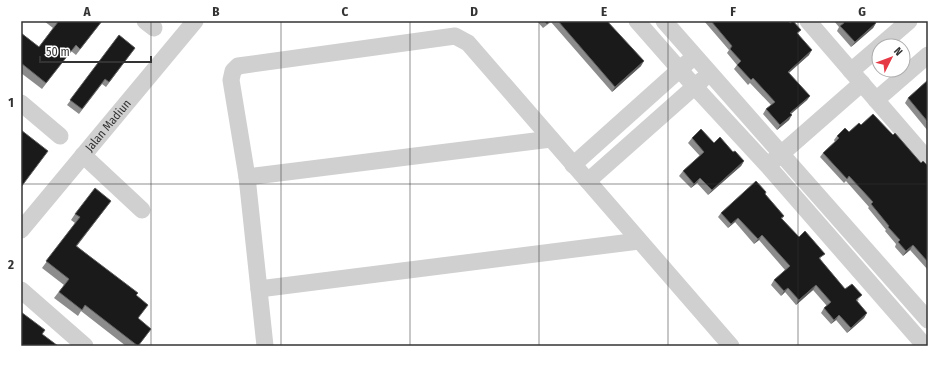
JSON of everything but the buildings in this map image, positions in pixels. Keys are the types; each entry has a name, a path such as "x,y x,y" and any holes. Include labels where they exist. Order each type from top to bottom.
{"street":[{"name":"Jalan Madiun","path":"21,230 195,21"},
{"path":"637,21 679,70 768,166 925,346"},
{"path":"664,21 781,154 926,312 906,324"},
{"path":"808,21 928,160"},
{"path":"890,38 909,21"},
{"path":"265,346 247,177 231,80 233,71 238,66 455,36 468,43 588,181 727,346"},
{"path":"876,100 928,55"},
{"path":"573,165 694,56"},
{"path":"768,166 857,77 871,59"},
{"path":"588,181 695,87 709,72"},
{"path":"21,103 60,136"},
{"path":"247,177 551,139"},
{"path":"83,155 142,210"},
{"path":"259,289 639,241"},
{"path":"21,290 85,346"}]}
